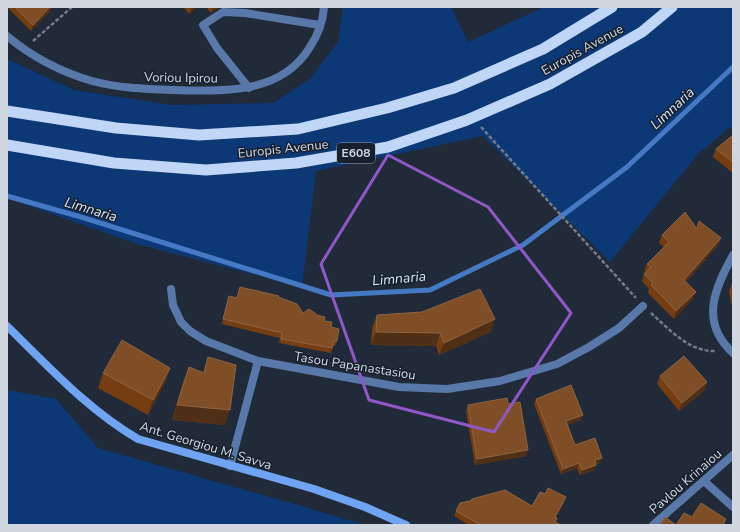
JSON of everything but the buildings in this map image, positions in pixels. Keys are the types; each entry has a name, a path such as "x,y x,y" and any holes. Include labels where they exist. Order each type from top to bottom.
{"highway":[{"name":"Europis Avenue","path":"7,111 116,128 199,134 298,129 388,108 454,88 542,49 612,7"},
{"name":"Europis Avenue","path":"7,145 114,163 206,170 296,163 388,147 467,120 550,84 642,32 672,7"}],"main road":[{"name":"Ant. Georgiou M. Savva","path":"7,326 70,386 121,429 138,438 314,490 365,507 406,525"}],"street":[{"name":"Voriou Ipirou","path":"7,36 23,49 51,66 92,81 146,89 205,90 249,88 270,81 291,69 305,56 315,39 320,26 324,7"},
{"path":"249,88 217,48 203,24 223,12 246,13 320,26"},
{"path":"731,352 714,324 712,308 715,294 725,269 733,255"},
{"name":"Tasou Papanastasiou","path":"171,289 172,306 181,322 190,331 206,341 258,361 399,387 447,389 500,381 557,364 589,347 619,328 643,306"},
{"path":"230,466 258,361"},
{"name":"Pavlou Krinaiou","path":"653,525 733,455"},
{"path":"704,481 733,507"}],"path":[{"path":"23,49 72,7"},
{"path":"494,142 643,306 677,337 702,349 731,352"}],"highlighted area":[{"path":"388,155 488,207 571,313 494,432 369,400 321,264"}],"shaded area":[{"path":"343,7 451,7 468,42 544,7 733,7 733,125 698,154 610,262 483,136 316,171 302,287 137,244 7,198 7,59 74,90 172,105 273,103 311,78 338,42"},
{"path":"7,390 56,399 98,448 365,525 7,525"}],"waterway":[{"name":"Limnaria","path":"7,196 81,217 331,295 430,290 523,245 627,167 733,67"}]}
